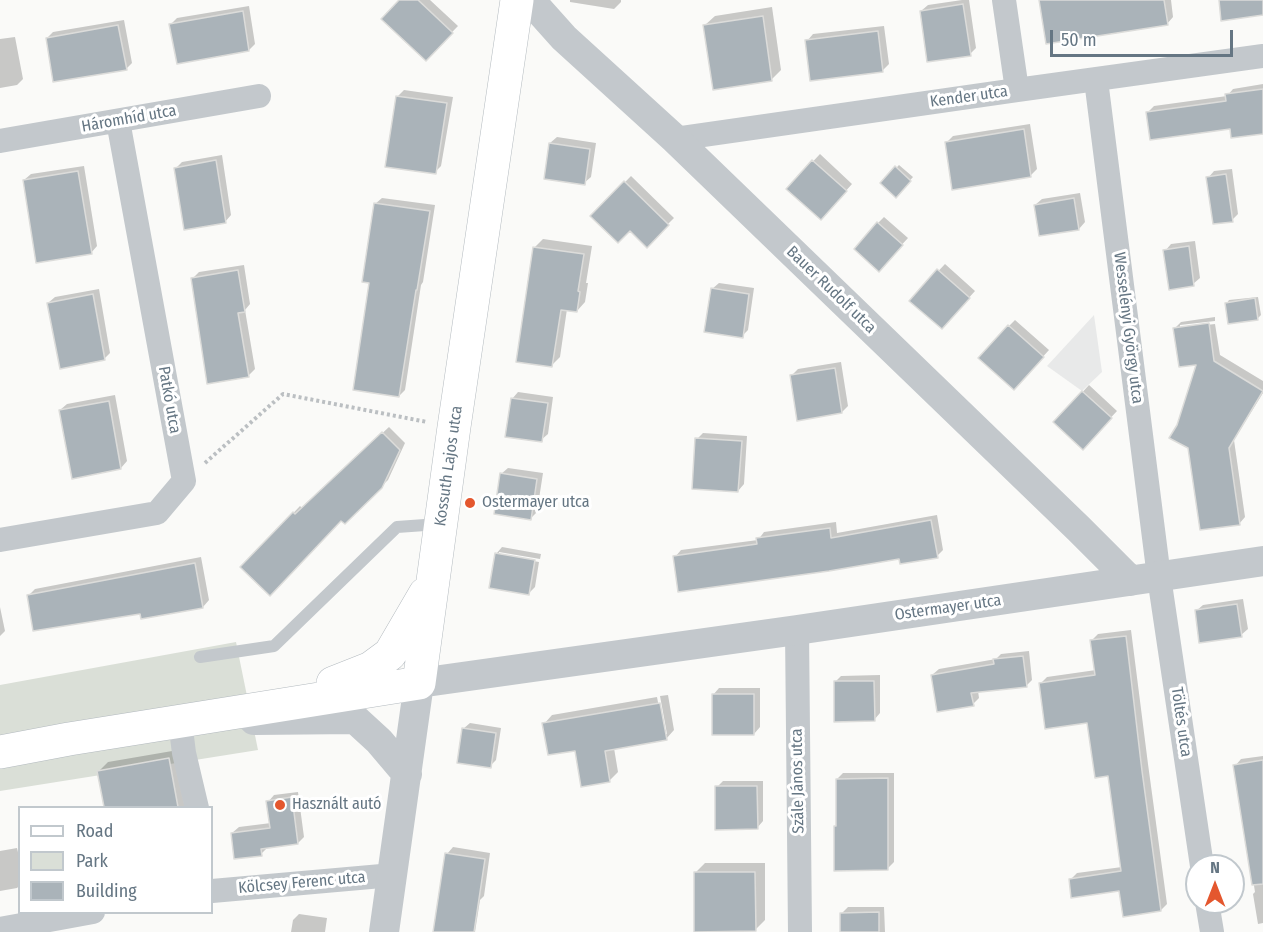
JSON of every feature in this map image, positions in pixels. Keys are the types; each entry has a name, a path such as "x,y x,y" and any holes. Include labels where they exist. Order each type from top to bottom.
{"main road":[{"name":"Kossuth Lajos utca","path":"419,682 517,0"},
{"path":"180,721 327,685 371,668 390,654 433,581"},
{"path":"0,752 419,682"}],"street":[{"name":"Bauer Rudolf utca","path":"530,0 564,38 675,139 1079,529 1145,579"},
{"path":"1004,0 1017,90"},
{"name":"Kender utca","path":"675,139 1263,56"},
{"name":"Wesselényi György utca","path":"1096,80 1145,579"},
{"name":"Háromhíd utca","path":"0,141 259,96"},
{"name":"Patkó utca","path":"118,120 184,481"},
{"path":"0,540 157,513 184,481"},
{"name":"Ostermayer utca","path":"419,682 796,630 1263,561"},
{"name":"Töltés utca","path":"1145,579 1200,854"},
{"name":"Szále János utca","path":"796,630 800,932"},
{"name":"Kossuth Lajos utca","path":"384,932 419,682"},
{"path":"197,806 184,753 180,721 355,719 379,741 407,774"},
{"name":"Kölcsey Ferenc utca","path":"213,884 393,875"},
{"path":"0,929 24,928 84,914"},
{"path":"1209,914 1212,932"}],"lane":[{"path":"200,657 274,646 397,527 441,524"}],"path":[{"path":"184,481 283,394 454,427"}],"shaded area":[{"path":"1094,315 1102,372 1082,391 1047,366"}],"green space":[{"path":"236,642 258,750 0,791 0,685"}],"building":[{"path":"399,0 418,0 453,33 426,61 381,19"},
{"path":"1039,0 1164,0 1168,25 1046,44"},
{"path":"1219,0 1263,0 1263,15 1221,21"},
{"path":"963,4 971,56 927,62 920,11"},
{"path":"243,11 249,51 177,64 169,24"},
{"path":"763,16 772,81 713,90 703,25"},
{"path":"118,25 127,70 53,82 46,38"},
{"path":"878,31 883,72 810,81 805,40"},
{"path":"1263,89 1263,134 1231,138 1230,129 1150,140 1146,112 1226,101 1225,94"},
{"path":"396,96 447,103 436,174 385,167"},
{"path":"1024,129 1031,177 952,190 945,142"},
{"path":"549,143 590,149 585,185 544,179"},
{"path":"216,160 226,223 184,230 174,168"},
{"path":"812,160 847,191 821,220 786,189"},
{"path":"895,166 911,181 896,198 880,183"},
{"path":"78,171 92,254 36,263 23,180"},
{"path":"1226,174 1233,222 1213,224 1206,177"},
{"path":"624,181 669,225 647,248 630,231 618,243 590,216"},
{"path":"1074,198 1079,230 1039,236 1034,205"},
{"path":"374,203 430,211 399,397 353,390 369,283 362,282"},
{"path":"877,222 903,245 879,272 854,249"},
{"path":"1189,246 1194,286 1169,290 1163,250"},
{"path":"533,247 584,254 577,312 561,310 552,367 516,362"},
{"path":"937,269 970,298 942,329 909,301"},
{"path":"238,270 245,312 238,313 249,377 207,384 191,278"},
{"path":"711,288 749,294 743,338 704,332"},
{"path":"93,294 105,360 60,369 47,303"},
{"path":"1255,298 1258,320 1228,324 1225,303"},
{"path":"1209,323 1214,361 1263,391 1229,448 1240,525 1200,530 1188,448 1169,438 1177,425 1196,365 1179,367 1173,328"},
{"path":"1008,325 1044,357 1014,390 978,358"},
{"path":"835,368 842,413 797,421 790,375"},
{"path":"1082,391 1112,418 1083,450 1053,422"},
{"path":"511,398 548,403 542,442 505,437"},
{"path":"109,401 121,469 72,479 59,410"},
{"path":"382,432 400,450 382,488 345,524 341,521 270,596 240,567 293,512 295,514"},
{"path":"695,438 742,441 738,492 692,489"},
{"path":"500,473 537,479 531,520 494,514"},
{"path":"931,520 938,558 900,564 899,559 678,592 673,556 757,544 756,538 830,528 831,538"},
{"path":"495,553 535,560 529,595 489,588"},
{"path":"195,563 203,608 141,619 140,614 33,631 27,595"},
{"path":"1237,604 1242,637 1199,643 1195,610"},
{"path":"1126,636 1161,911 1123,917 1119,891 1071,898 1069,879 1121,871 1108,776 1095,778 1087,723 1045,729 1039,683 1095,675 1090,640"},
{"path":"1023,656 1027,687 971,693 974,706 937,712 931,675 994,664 993,659"},
{"path":"834,681 874,681 875,721 834,722"},
{"path":"712,694 754,694 754,735 712,735"},
{"path":"660,703 667,740 605,751 610,782 581,787 575,751 548,755 542,723"},
{"path":"462,728 496,733 491,768 457,763"},
{"path":"169,758 178,806 104,806 97,771"},
{"path":"1263,760 1263,884 1252,885 1233,765"},
{"path":"888,778 888,870 834,871 836,779"},
{"path":"715,786 757,786 758,829 715,830"},
{"path":"292,797 298,844 261,849 262,856 234,859 231,833 270,828 266,801"},
{"path":"445,853 485,859 474,932 433,932"},
{"path":"694,872 755,872 756,931 694,932"},
{"path":"879,912 879,932 840,932 840,913"}],"place":[{"name":"Ostermayer utca","path":"470,503"},
{"name":"Használt autó","path":"280,805"}]}
